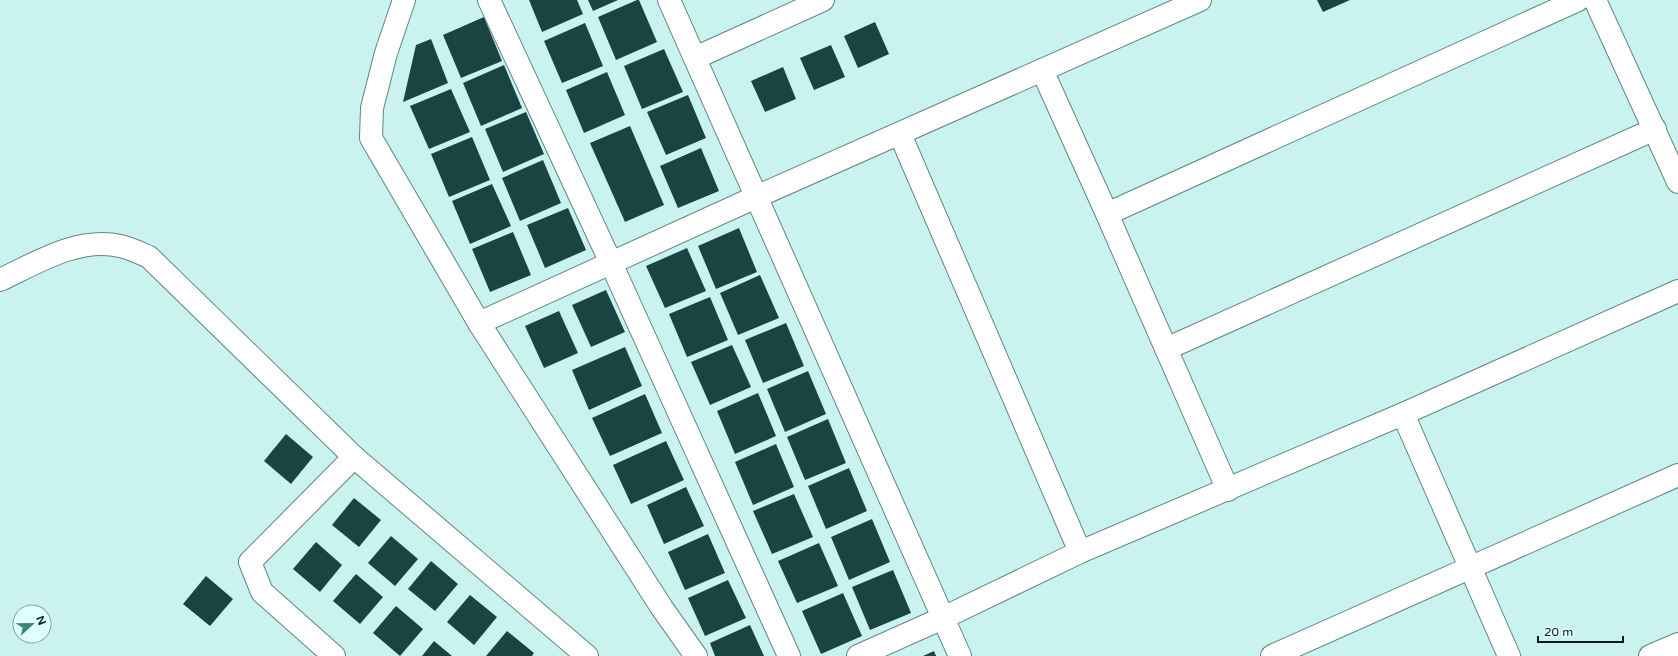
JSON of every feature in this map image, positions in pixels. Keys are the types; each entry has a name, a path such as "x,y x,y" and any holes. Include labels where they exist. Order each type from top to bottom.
{"street":[{"path":"404,0 386,53 372,108 371,138 479,323 662,608 696,656"},
{"path":"489,0 611,263 789,656"},
{"path":"668,0 960,656"},
{"path":"695,58 823,0"},
{"path":"479,323 756,197 1200,0"},
{"path":"1107,214 1578,0"},
{"path":"1595,0 1678,182"},
{"path":"1042,70 1228,490"},
{"path":"1166,349 1655,129"},
{"path":"900,134 1080,552"},
{"path":"0,280 60,251 89,244 120,245 149,257 354,457 587,656"},
{"path":"858,656 943,618 1080,552 1403,414 1678,291"},
{"path":"1403,414 1469,568 1509,656"},
{"path":"334,656 262,592 250,562 354,457"},
{"path":"1272,656 1678,475"},
{"path":"1650,656 1678,644"}],"building":[{"path":"529,0 577,0 583,14 542,32"},
{"path":"588,0 618,0 593,11"},
{"path":"639,0 657,42 616,60 598,17"},
{"path":"1317,0 1350,0 1323,12"},
{"path":"484,17 502,61 461,78 443,35"},
{"path":"875,22 889,54 858,68 844,36"},
{"path":"585,23 603,66 562,83 544,41"},
{"path":"431,39 448,83 403,102 416,45"},
{"path":"831,45 845,77 814,90 800,58"},
{"path":"664,49 683,92 642,109 624,66"},
{"path":"504,65 522,108 481,126 463,83"},
{"path":"783,67 796,99 765,112 751,81"},
{"path":"607,72 625,115 584,133 566,90"},
{"path":"451,89 470,132 429,149 410,106"},
{"path":"688,95 706,138 666,155 647,112"},
{"path":"526,112 544,154 503,172 485,129"},
{"path":"630,126 664,205 625,222 590,143"},
{"path":"472,137 490,180 449,197 431,154"},
{"path":"701,148 719,191 678,208 660,166"},
{"path":"543,160 561,203 520,221 502,178"},
{"path":"492,184 511,226 470,244 452,201"},
{"path":"568,208 586,250 545,268 527,225"},
{"path":"739,228 757,272 716,289 698,246"},
{"path":"513,232 531,275 490,292 472,249"},
{"path":"687,248 706,291 665,308 646,266"},
{"path":"760,275 779,318 738,335 720,293"},
{"path":"606,290 625,332 591,347 572,305"},
{"path":"710,297 728,340 687,357 669,314"},
{"path":"559,311 578,353 544,368 525,326"},
{"path":"786,323 804,366 763,383 745,340"},
{"path":"732,345 751,387 710,405 691,362"},
{"path":"625,347 642,386 589,410 572,370"},
{"path":"808,371 826,414 785,432 767,389"},
{"path":"758,393 776,436 735,454 717,411"},
{"path":"645,394 662,433 610,456 592,418"},
{"path":"828,419 846,463 805,480 787,437"},
{"path":"286,434 313,457 291,484 264,461"},
{"path":"666,441 684,480 631,504 613,465"},
{"path":"776,444 794,487 753,505 735,462"},
{"path":"849,468 867,511 826,529 808,486"},
{"path":"686,487 704,526 664,544 647,505"},
{"path":"794,494 813,537 772,554 753,511"},
{"path":"354,498 381,520 359,547 332,525"},
{"path":"872,519 890,562 849,580 831,537"},
{"path":"708,534 725,573 685,590 668,552"},
{"path":"391,536 418,559 395,586 368,563"},
{"path":"316,542 342,565 320,592 293,569"},
{"path":"819,543 838,586 797,603 778,561"},
{"path":"431,561 458,584 435,611 408,589"},
{"path":"893,570 911,613 870,630 852,587"},
{"path":"356,574 383,597 360,624 333,601"},
{"path":"206,576 233,599 210,626 183,604"},
{"path":"728,580 746,618 705,636 688,598"},
{"path":"843,593 862,636 821,654 802,611"},
{"path":"470,595 497,617 474,645 447,622"},
{"path":"396,606 423,629 400,656 373,633"},
{"path":"750,625 764,656 715,656 710,643"},
{"path":"507,631 534,653 532,656 486,656"},
{"path":"434,641 452,656 422,656"},
{"path":"934,651 936,656 923,656"}]}
